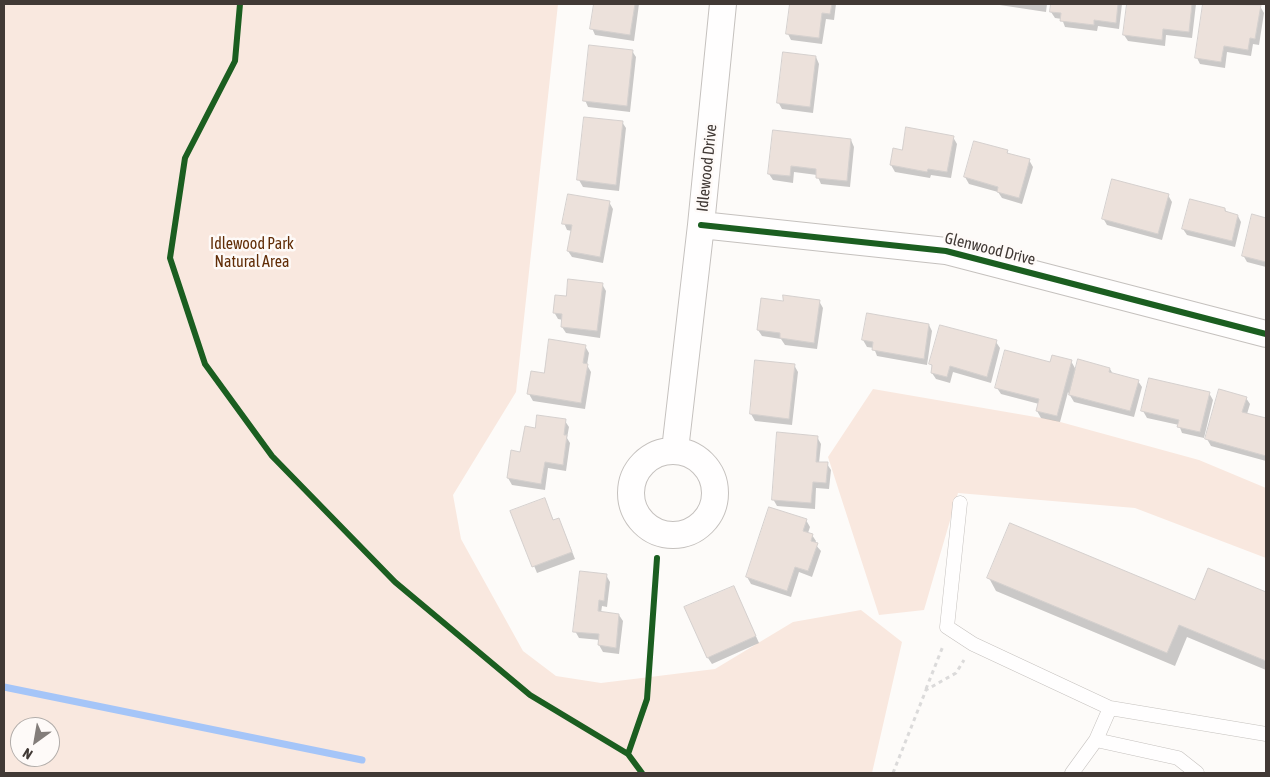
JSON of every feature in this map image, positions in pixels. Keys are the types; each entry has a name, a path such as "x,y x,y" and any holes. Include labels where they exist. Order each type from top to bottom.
{"street":[{"name":"Idlewood Drive","path":"675,450 701,225 723,4"},
{"name":"Glenwood Drive","path":"701,225 946,251 1266,334"}],"lane":[{"path":"960,503 947,627 973,644 1110,708 1266,734"},
{"path":"1072,773 1096,740 1110,708"},
{"path":"1096,740 1178,758 1197,773"}],"path":[{"path":"893,773 944,643 947,627"},
{"path":"926,690 956,673 973,644"}],"green space":[{"name":"Idlewood Park Natural Area","path":"4,4 558,4 516,392 453,495 461,539 523,651 556,676 601,683 715,669 793,622 861,610 902,642 872,773 4,773"},
{"path":"873,389 1053,420 1199,460 1266,488 1266,558 1135,508 958,493 924,610 879,615 828,457"}],"building":[{"path":"594,4 635,4 630,35 590,29"},
{"path":"790,4 832,4 830,14 822,13 819,38 786,34"},
{"path":"1051,4 1118,4 1116,23 1094,20 1094,25 1060,21 1061,13 1050,12"},
{"path":"1127,4 1192,4 1189,32 1163,29 1162,40 1123,35"},
{"path":"1203,4 1261,5 1255,39 1250,38 1248,50 1224,46 1221,62 1195,58"},
{"path":"589,45 633,50 627,106 583,101"},
{"path":"783,52 816,56 810,107 777,103"},
{"path":"584,117 623,121 616,185 577,180"},
{"path":"906,127 954,136 947,172 928,169 927,172 890,165 893,148 902,150"},
{"path":"773,130 851,139 847,181 816,178 816,169 791,166 790,176 768,174"},
{"path":"974,141 1008,150 1007,153 1030,159 1019,198 997,192 998,187 964,177"},
{"path":"1112,179 1169,194 1158,234 1102,219"},
{"path":"568,194 610,201 600,257 567,251 572,225 562,224"},
{"path":"1190,199 1225,208 1225,211 1238,215 1232,241 1182,229"},
{"path":"1252,214 1266,218 1266,262 1242,256"},
{"path":"568,279 603,283 597,331 561,327 562,314 553,313 555,295 566,296"},
{"path":"783,295 820,300 814,343 780,338 780,333 757,330 761,298 783,301"},
{"path":"867,313 929,324 924,359 872,350 873,342 862,340"},
{"path":"940,325 997,340 987,377 950,366 947,377 931,373 932,365 929,364"},
{"path":"549,339 586,345 583,363 588,364 581,403 527,394 531,371 544,373"},
{"path":"1005,350 1050,362 1052,355 1072,360 1057,416 1036,411 1039,399 995,388"},
{"path":"1078,359 1110,368 1109,372 1139,380 1130,411 1069,395"},
{"path":"755,360 795,364 789,419 750,414"},
{"path":"1149,378 1210,392 1200,432 1177,427 1179,420 1141,411"},
{"path":"1219,389 1247,397 1242,412 1266,418 1266,456 1205,439"},
{"path":"537,415 566,419 564,435 567,435 563,465 545,462 541,484 507,478 511,450 520,452 525,426 535,428"},
{"path":"777,432 818,436 816,462 828,462 826,483 813,482 811,503 772,500"},
{"path":"545,498 553,520 559,518 572,552 532,567 510,511"},
{"path":"769,507 807,519 803,531 813,534 811,541 818,543 808,571 795,567 787,591 746,577"},
{"path":"1010,523 1195,600 1208,568 1266,592 1266,661 1179,625 1167,653 987,578"},
{"path":"580,571 607,574 604,601 599,600 598,611 619,614 616,648 598,645 599,634 573,632"},
{"path":"734,586 756,636 707,658 684,607"}],"waterway":[{"path":"4,687 362,760"}],"cycle path":[{"path":"240,4 235,61 185,158 170,258 205,364 272,456 395,582 530,695 628,754 642,773"},
{"path":"701,225 946,251 1266,334"},
{"path":"628,754 647,699 657,558"}]}
